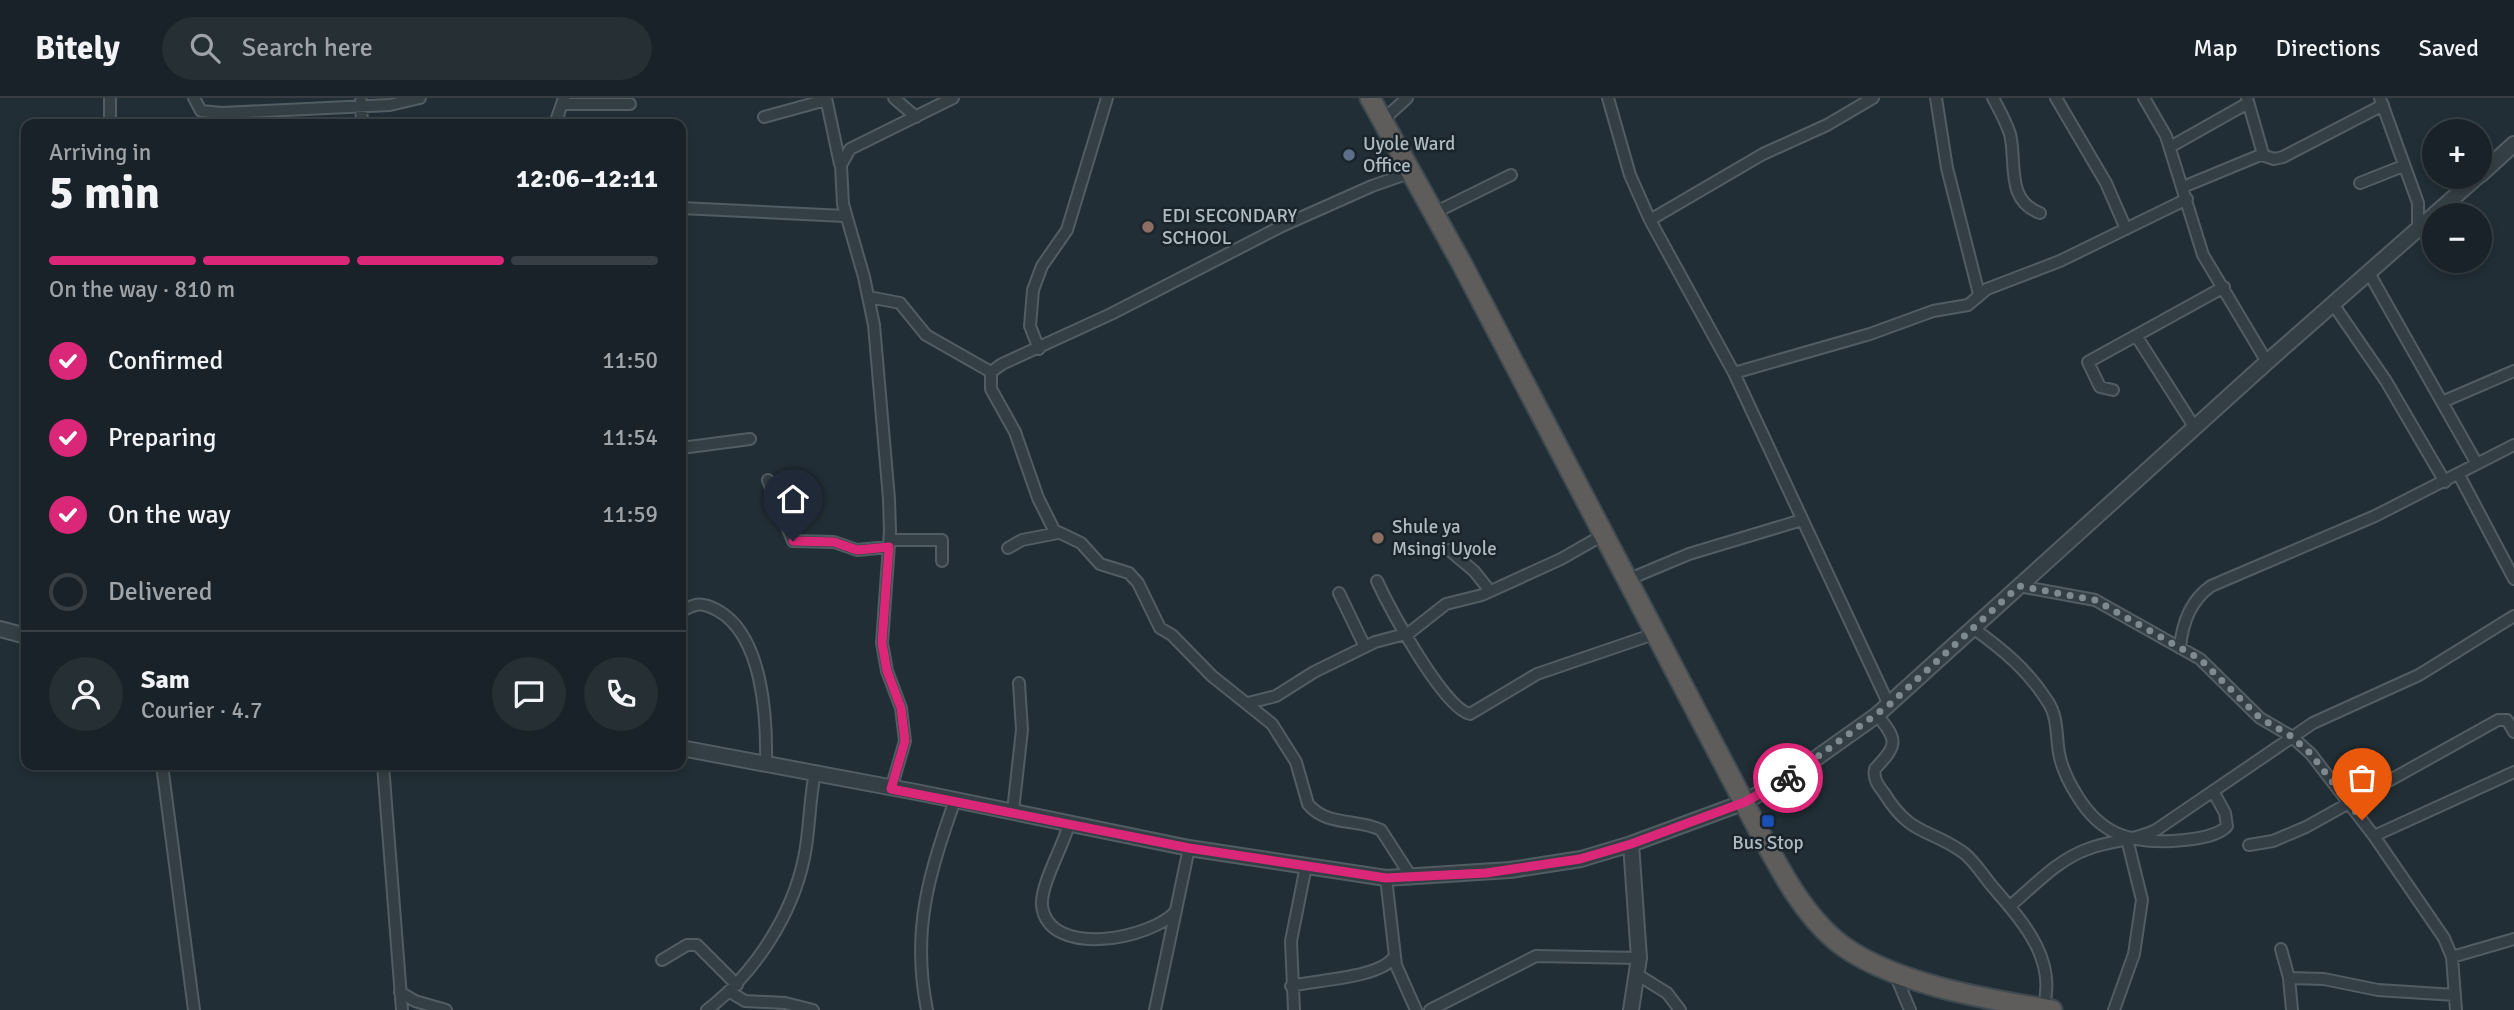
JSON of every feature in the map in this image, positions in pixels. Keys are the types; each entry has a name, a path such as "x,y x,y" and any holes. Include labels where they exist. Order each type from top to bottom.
{"highway":[{"path":"1370,98 1434,213 1776,862 1818,922 1855,954 1895,974 2047,1009"}],"street":[{"path":"110,98 110,119"},
{"path":"194,98 197,107 207,113 361,102 390,105 420,98"},
{"path":"894,98 916,117"},
{"path":"841,165 850,149 953,98"},
{"path":"1039,349 1030,326 1033,290 1042,267 1067,230 1107,98"},
{"path":"1383,120 1407,98"},
{"path":"1608,98 1630,175 1650,220 1734,373 1802,520 1883,710 1894,741 1891,752 1874,774 1887,798 1912,827 1964,854 2010,906 2033,937 2046,968 2047,1009"},
{"path":"1650,220 1763,154 1827,125 1873,98"},
{"path":"1936,98 1947,168 1979,295"},
{"path":"1993,98 2009,132 2011,161 2020,196 2029,209 2040,213"},
{"path":"2056,98 2106,183 2126,229"},
{"path":"2144,98 2170,147 2199,245 2267,362"},
{"path":"764,117 826,99 841,165 845,216 869,297 879,378 889,543 882,643 887,671 901,708 905,741 891,789"},
{"path":"557,119 563,101 631,104"},
{"path":"2170,147 2247,101 2262,155"},
{"path":"2183,187 2262,155 2274,159 2283,157 2382,102 2418,203 2418,229"},
{"path":"2492,166 2513,149"},
{"path":"2360,183 2403,166"},
{"path":"991,373 1013,359 1039,349 1282,226 1372,186 1412,172"},
{"path":"1434,213 1511,175"},
{"path":"686,749 1013,811 1189,848 1386,878 1539,866 1580,859 1631,844 1745,802 1788,778 1883,710 2267,362 2464,189"},
{"path":"1734,373 1870,334 1933,311 1968,305 1979,295 2187,200"},
{"path":"686,208 845,216"},
{"path":"2369,273 2477,464"},
{"path":"2113,390 2100,387 2088,363 2224,287"},
{"path":"869,297 900,303 926,335 991,373"},
{"path":"2333,304 2386,381 2445,482"},
{"path":"2137,337 2195,428"},
{"path":"2442,402 2514,372"},
{"path":"991,373 991,389 1015,432 1041,505 1058,533"},
{"path":"686,447 750,439"},
{"path":"2180,648 2185,621 2197,600 2211,586 2445,482 2514,445"},
{"path":"2459,475 2514,579"},
{"path":"768,480 793,541 834,542 857,550 889,543 942,540 942,561"},
{"path":"1627,580 1689,554 1802,520"},
{"path":"1008,548 1022,540 1058,533 1081,543 1100,564 1129,573 1138,583 1160,628 1266,717 1289,747 1308,804 1313,811 1324,817 1381,830 1412,878"},
{"path":"1245,702 1256,703 1276,696 1365,647 1413,631 1446,604 1490,591 1561,559 1603,535"},
{"path":"1449,550 1474,571 1490,591"},
{"path":"1377,581 1404,635 1456,706 1470,715 1536,674 1657,633"},
{"path":"2019,586 2095,600 2206,664 2260,718 2291,736 2327,772 2431,917 2452,957 2456,1010"},
{"path":"1339,593 1365,647"},
{"path":"686,609 692,605 707,604 727,615 738,628 752,656 762,694 766,764"},
{"path":"2010,906 2055,866 2088,849 2156,830 2291,736 2323,718 2419,675 2514,616"},
{"path":"1973,628 2010,656 2032,678 2052,709 2062,765 2070,785 2096,821 2108,831 2127,839 2183,840 2224,830 2225,815 2213,791"},
{"path":"0,629 21,635"},
{"path":"1013,811 1023,730 1019,683"},
{"path":"2249,845 2273,841 2350,804 2498,720 2507,720 2514,732"},
{"path":"163,770 194,1010"},
{"path":"383,770 402,1010"},
{"path":"2374,836 2514,772"},
{"path":"707,1010 733,989 763,950 796,884 807,845 815,773"},
{"path":"927,1010 922,985 920,920 955,800"},
{"path":"1069,824 1042,895 1044,915 1054,929 1076,938 1103,939 1156,928 1176,911"},
{"path":"2114,1010 2133,954 2141,905 2127,839"},
{"path":"1631,844 1639,958 1631,1010"},
{"path":"1155,1010 1189,848"},
{"path":"1294,1010 1291,941 1306,866"},
{"path":"1386,878 1394,957 1416,1010"},
{"path":"2452,957 2514,939"},
{"path":"662,960 687,945 697,945 745,1000 785,1003 813,1010"},
{"path":"2281,948 2292,1010"},
{"path":"1430,1010 1536,956 1639,958"},
{"path":"1291,986 1373,971 1387,965 1394,957"},
{"path":"1895,974 1910,1010"},
{"path":"1638,975 1667,993 1680,1010"},
{"path":"2288,978 2324,979 2378,990 2455,995"},
{"path":"400,992 422,1004 446,1010"}],"way so far":[{"path":"1788,778 1877,715 2019,586 2095,600 2153,635 2200,659 2260,718 2271,727 2291,736 2311,754 2362,820"}],"place":[{"name":"Uyole Ward Office","path":"1349,155"},
{"name":"EDI SECONDARY SCHOOL","path":"1148,227"},
{"name":"Shule ya Msingi Uyole","path":"1378,538"},
{"name":"Bus Stop","path":"1768,821"}],"route":[{"path":"793,541 798,544 838,542 857,550 889,547 882,635 883,657 901,708 905,741 891,789 1013,811 1189,848 1386,878 1413,878 1486,873 1580,859 1631,844 1745,802 1788,778"}]}
